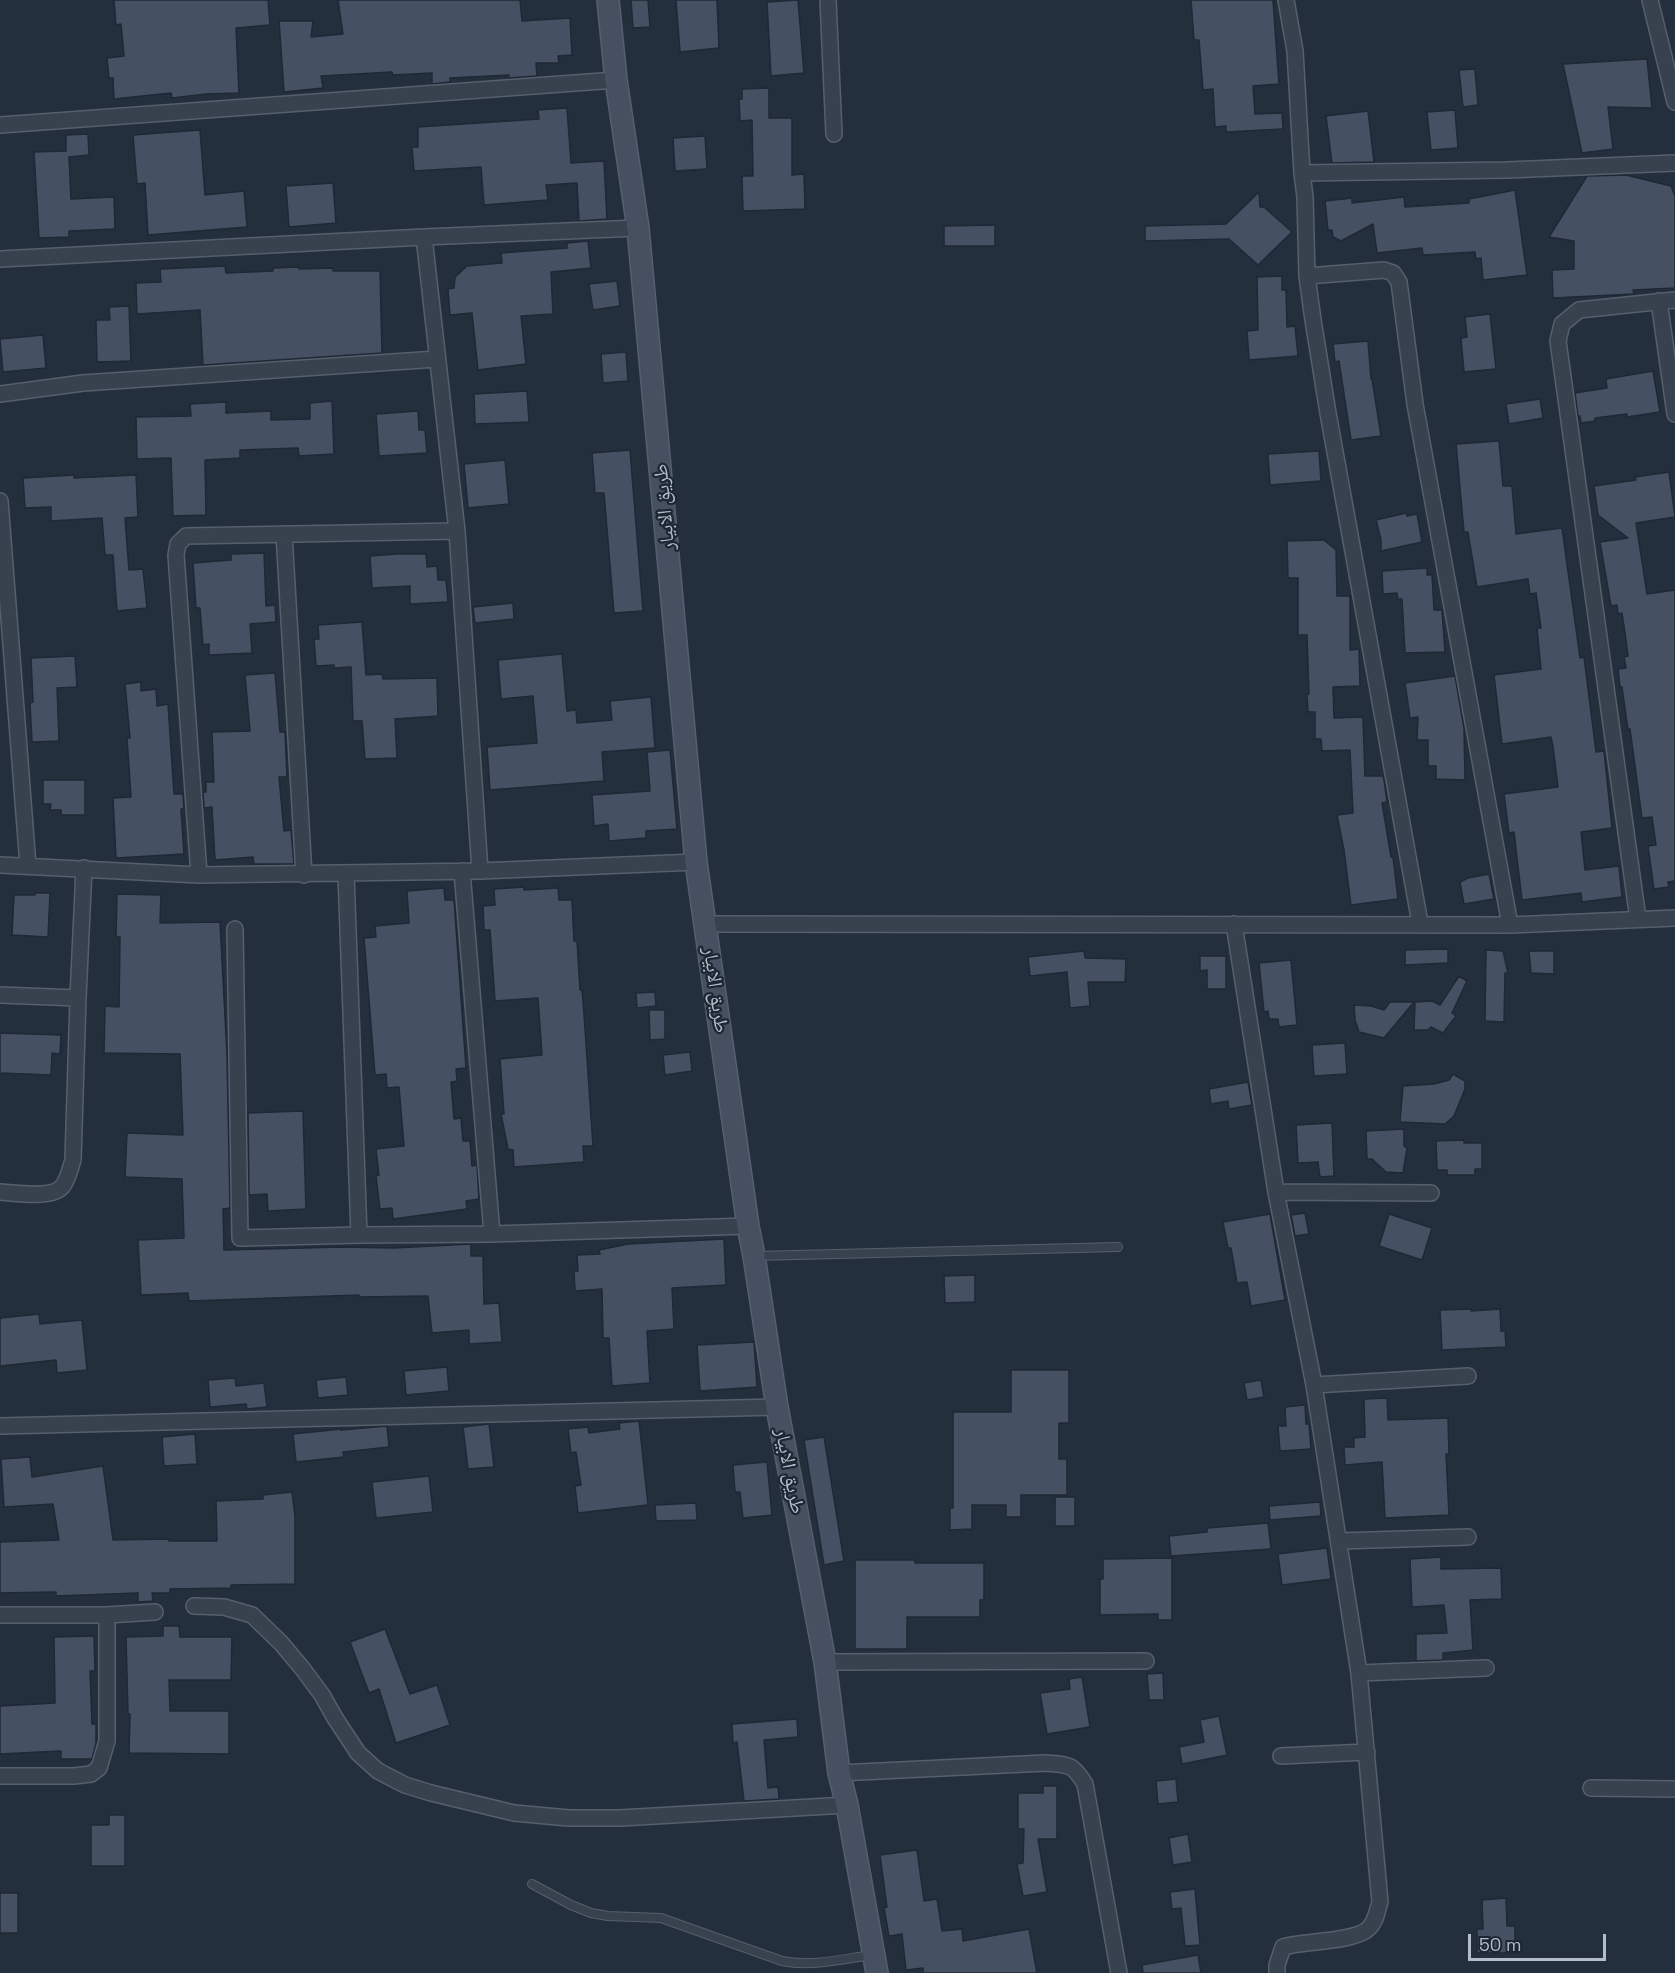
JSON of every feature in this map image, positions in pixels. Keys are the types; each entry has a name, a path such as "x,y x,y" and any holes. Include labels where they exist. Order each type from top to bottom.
{"main road":[{"name":"طريق الابيار","path":"608,0 616,80 638,228 696,862 747,1226 754,1257 777,1407 825,1662 839,1773 848,1805 876,1964"}],"street":[{"path":"828,0 834,134"},
{"path":"1286,0 1295,51 1305,197 1307,276 1328,413 1420,923"},
{"path":"1650,0 1675,102"},
{"path":"0,125 616,80"},
{"path":"1302,173 1507,170 1675,163"},
{"path":"0,259 638,228"},
{"path":"424,237 457,531 480,871"},
{"path":"1307,276 1384,270 1393,273 1399,282 1415,404 1510,925"},
{"path":"1638,919 1558,341 1562,324 1579,310 1675,300"},
{"path":"1659,301 1675,414"},
{"path":"0,394 83,383 437,359"},
{"path":"0,501 0,527 28,866"},
{"path":"199,875 176,555 178,544 186,536 457,531"},
{"path":"284,534 304,875"},
{"path":"0,865 199,875 304,875 480,871 696,862"},
{"path":"0,1192 52,1193 62,1188 73,1160 84,868"},
{"path":"462,871 492,1234"},
{"path":"346,874 359,1235"},
{"path":"706,924 1420,923 1510,925 1675,918"},
{"path":"1234,924 1276,1192 1314,1384 1359,1673 1380,1902 1376,1917 1369,1929 1358,1935 1282,1947 1277,1965 1278,1973"},
{"path":"235,929 240,1238 492,1234 747,1226"},
{"path":"0,995 78,998"},
{"path":"1276,1192 1431,1193"},
{"path":"1314,1384 1468,1376"},
{"path":"0,1426 777,1407"},
{"path":"1339,1541 1468,1537"},
{"path":"194,1606 224,1607 252,1615 281,1643 309,1677 358,1753 378,1771 405,1785 431,1793 513,1813 569,1818 620,1818 848,1805"},
{"path":"0,1616 155,1612"},
{"path":"0,1776 74,1776 91,1774 99,1768 107,1741 107,1615"},
{"path":"825,1662 1146,1661"},
{"path":"1359,1673 1486,1668"},
{"path":"1281,1756 1367,1752"},
{"path":"839,1773 1045,1763 1065,1765 1076,1770 1085,1784 1119,1973"},
{"path":"1591,1788 1675,1789"}],"lane":[{"path":"754,1257 1118,1247"},
{"path":"532,1884 591,1913 661,1918 782,1961 798,1964 876,1964"}],"building":[{"path":"114,0 268,0 270,25 236,28 239,93 172,98 171,93 114,99 113,78 109,78 107,58 124,56 121,24 116,25"},
{"path":"338,0 520,0 522,21 570,18 572,55 558,56 559,63 536,63 537,76 450,78 450,82 432,84 432,73 393,75 392,72 321,76 323,88 284,92 279,21 313,21 311,37 343,34"},
{"path":"631,0 648,0 650,27 633,28"},
{"path":"676,0 717,0 719,48 680,52"},
{"path":"798,0 804,73 771,76 767,2"},
{"path":"1191,0 1273,0 1279,84 1253,86 1255,114 1282,113 1283,129 1226,132 1226,126 1215,127 1213,89 1203,90 1199,40 1194,40"},
{"path":"1647,59 1652,108 1608,107 1613,149 1582,153 1563,64"},
{"path":"1475,69 1478,105 1463,107 1459,70"},
{"path":"769,88 769,118 792,118 792,175 804,174 805,209 743,211 742,176 753,176 752,120 740,121 739,99 742,99 742,89"},
{"path":"567,108 571,163 604,161 607,219 579,221 577,183 546,185 548,200 484,205 481,167 414,171 412,147 418,147 418,127 539,119 538,110"},
{"path":"1455,110 1458,148 1431,150 1427,112"},
{"path":"1368,111 1374,162 1332,163 1326,116"},
{"path":"200,130 205,195 244,191 247,227 148,235 145,183 137,184 133,135"},
{"path":"88,134 89,155 69,157 71,199 114,197 115,229 69,231 69,237 39,238 34,152 66,151 66,135"},
{"path":"705,136 707,169 675,171 673,138"},
{"path":"1626,175 1671,186 1675,196 1675,288 1633,290 1634,294 1553,298 1552,270 1574,269 1574,241 1549,237 1587,176"},
{"path":"333,183 336,223 289,227 286,186"},
{"path":"1515,190 1527,275 1483,280 1481,258 1476,259 1475,252 1423,255 1422,248 1377,253 1373,224 1341,241 1333,237 1332,230 1328,230 1325,201 1352,198 1352,203 1404,197 1405,207 1469,203 1469,199"},
{"path":"1259,192 1260,207 1264,207 1292,232 1258,265 1229,239 1145,241 1145,226 1226,224"},
{"path":"995,225 995,246 944,246 944,226"},
{"path":"588,241 591,268 551,272 553,314 521,316 526,364 478,370 472,313 450,315 448,289 454,288 455,277 467,266 502,263 501,253 567,248 567,243"},
{"path":"225,266 226,273 273,271 273,268 299,267 299,269 333,268 333,271 380,271 382,353 203,365 200,310 137,314 136,283 161,282 160,269"},
{"path":"1282,276 1282,290 1286,290 1287,327 1295,326 1298,356 1249,360 1247,331 1258,330 1257,277"},
{"path":"617,281 620,306 593,310 589,284"},
{"path":"129,306 131,361 97,362 96,320 110,320 109,307"},
{"path":"1490,314 1496,369 1464,372 1461,338 1467,337 1465,317"},
{"path":"43,335 46,368 3,372 0,339"},
{"path":"1368,341 1371,379 1381,436 1351,440 1339,361 1335,362 1333,344"},
{"path":"626,352 628,381 603,383 601,354"},
{"path":"1653,371 1660,412 1627,417 1627,414 1595,418 1595,421 1581,423 1575,393 1607,388 1606,379"},
{"path":"527,391 529,422 475,424 474,394"},
{"path":"1540,399 1543,418 1509,424 1506,404"},
{"path":"332,401 334,454 299,456 298,448 240,450 240,458 205,460 206,515 173,516 171,458 137,459 136,417 191,416 190,404 226,402 226,413 271,411 271,420 310,419 310,403"},
{"path":"418,411 419,430 425,430 427,453 379,456 376,414"},
{"path":"1499,441 1503,486 1512,486 1516,534 1562,528 1580,658 1584,657 1596,752 1604,751 1612,828 1581,832 1585,870 1619,866 1622,897 1582,902 1581,893 1522,900 1514,832 1509,833 1504,794 1558,787 1551,737 1502,744 1494,675 1541,669 1537,628 1541,628 1536,593 1530,594 1528,579 1477,587 1468,532 1464,532 1456,444"},
{"path":"630,450 643,611 614,613 604,493 595,493 592,453"},
{"path":"1319,451 1321,481 1270,485 1268,454"},
{"path":"505,460 509,504 468,508 464,464"},
{"path":"1669,472 1675,517 1636,523 1647,594 1675,590 1675,881 1668,882 1669,887 1654,889 1648,846 1656,845 1652,817 1642,818 1630,729 1628,730 1622,687 1620,687 1618,669 1626,668 1624,657 1628,656 1622,613 1618,614 1617,605 1611,606 1600,542 1628,538 1598,515 1594,486 1636,480 1635,477"},
{"path":"74,475 74,478 136,475 138,517 125,518 129,570 143,569 147,608 117,611 113,555 105,555 102,518 51,521 51,507 25,508 23,478"},
{"path":"1406,513 1407,516 1417,514 1422,542 1381,551 1376,520"},
{"path":"1324,540 1336,550 1337,596 1350,596 1350,650 1359,649 1360,686 1333,687 1334,718 1363,717 1365,776 1383,776 1387,802 1382,803 1391,857 1393,857 1398,899 1351,905 1337,815 1353,813 1350,750 1322,751 1321,739 1315,739 1315,712 1308,712 1307,635 1298,635 1298,578 1288,578 1287,541"},
{"path":"264,553 266,606 275,605 276,622 250,624 252,653 209,655 209,644 203,645 200,608 196,608 193,563 231,560 231,554"},
{"path":"426,554 427,567 437,566 438,580 446,580 448,602 410,604 410,586 372,588 370,556"},
{"path":"1427,568 1427,575 1432,575 1434,610 1442,610 1445,652 1405,653 1402,599 1398,599 1397,593 1383,594 1382,571"},
{"path":"513,603 514,619 475,623 473,607"},
{"path":"362,622 366,675 382,674 383,679 437,678 438,716 395,719 397,758 365,759 362,721 353,721 351,667 316,666 314,639 319,639 318,625"},
{"path":"562,654 567,711 576,710 577,723 612,720 610,701 651,697 655,748 602,752 604,781 490,790 487,747 537,743 533,696 501,699 498,660"},
{"path":"75,656 77,687 57,688 59,741 32,742 31,658"},
{"path":"275,673 280,732 285,732 287,777 279,777 284,831 291,830 294,864 254,864 253,857 215,860 212,807 204,808 203,792 206,792 206,782 214,782 212,732 250,731 245,675"},
{"path":"1455,676 1464,728 1465,780 1436,779 1436,766 1428,766 1428,740 1417,740 1418,717 1410,718 1405,683"},
{"path":"141,682 141,691 156,689 157,706 168,704 174,794 183,794 184,809 181,809 184,854 116,858 113,798 131,797 127,738 130,738 125,684"},
{"path":"670,750 677,829 646,831 646,838 609,841 608,824 594,826 592,795 650,791 647,752"},
{"path":"43,780 85,780 85,815 61,815 61,810 50,810 51,804 43,804"},
{"path":"1489,874 1494,899 1464,904 1460,882"},
{"path":"524,887 524,890 558,888 559,900 572,900 574,941 577,941 580,990 582,990 593,1146 583,1146 584,1162 514,1167 513,1150 508,1149 501,1114 504,1114 500,1059 542,1055 538,998 495,1001 490,930 484,930 483,906 495,905 494,889"},
{"path":"444,888 445,900 454,900 466,1068 456,1069 457,1081 451,1082 454,1119 461,1118 463,1141 470,1141 472,1166 477,1165 479,1199 466,1201 467,1209 393,1219 392,1208 380,1209 376,1149 404,1146 399,1087 387,1088 386,1074 375,1075 364,938 376,937 375,926 409,923 407,891"},
{"path":"35,893 50,893 48,937 12,935 14,895 35,895"},
{"path":"117,894 161,895 160,923 220,922 227,1055 230,1208 223,1209 224,1250 394,1248 471,1244 471,1256 483,1256 484,1304 499,1303 502,1342 469,1344 469,1330 432,1333 428,1296 359,1297 359,1295 189,1301 188,1293 141,1295 138,1240 184,1238 182,1179 125,1177 127,1133 183,1135 180,1054 104,1053 105,1006 119,1007 120,937 116,937"},
{"path":"1448,949 1448,963 1405,965 1405,950"},
{"path":"1486,950 1503,951 1508,973 1505,973 1504,1022 1485,1021"},
{"path":"1084,951 1085,958 1126,959 1125,982 1088,982 1090,1006 1070,1008 1067,972 1030,976 1028,957"},
{"path":"1529,951 1554,951 1554,974 1531,973"},
{"path":"1200,956 1226,956 1226,989 1207,989 1207,970 1200,971"},
{"path":"1291,960 1297,1025 1279,1027 1278,1019 1269,1019 1268,1011 1264,1012 1259,963"},
{"path":"1459,976 1467,981 1452,1013 1456,1016 1443,1033 1431,1027 1428,1030 1414,1030 1415,1002 1432,1001 1440,1005"},
{"path":"655,992 656,1006 637,1008 636,993"},
{"path":"1390,1002 1414,1002 1384,1038 1359,1032 1354,1005 1371,1006 1384,1010"},
{"path":"649,1010 665,1010 665,1039 650,1040"},
{"path":"0,1033 61,1035 60,1054 52,1053 51,1075 0,1073"},
{"path":"1345,1043 1347,1074 1314,1076 1312,1045"},
{"path":"690,1052 692,1071 665,1075 663,1055"},
{"path":"1453,1074 1465,1081 1465,1089 1454,1116 1445,1124 1400,1122 1403,1086 1434,1084 1449,1080"},
{"path":"1248,1082 1252,1105 1229,1109 1228,1101 1211,1104 1209,1089"},
{"path":"303,1111 306,1209 268,1211 267,1194 249,1195 248,1113"},
{"path":"1332,1123 1334,1176 1320,1177 1318,1162 1298,1163 1296,1125"},
{"path":"1404,1129 1404,1146 1407,1148 1403,1173 1386,1172 1372,1159 1367,1159 1366,1131"},
{"path":"1464,1140 1464,1143 1482,1143 1482,1169 1475,1169 1475,1175 1447,1175 1447,1170 1437,1170 1436,1141"},
{"path":"1305,1213 1309,1234 1295,1236 1291,1215"},
{"path":"1270,1214 1285,1300 1251,1306 1247,1282 1237,1283 1231,1248 1228,1248 1223,1222"},
{"path":"1389,1214 1432,1228 1422,1260 1379,1246"},
{"path":"724,1239 726,1285 672,1288 674,1329 647,1331 650,1383 612,1386 609,1338 603,1338 602,1289 575,1291 574,1271 578,1271 577,1255 600,1254 599,1250 628,1244"},
{"path":"975,1275 975,1302 945,1303 944,1276"},
{"path":"1471,1309 1471,1311 1500,1309 1501,1331 1505,1331 1506,1347 1442,1350 1440,1310"},
{"path":"39,1314 40,1324 82,1320 87,1370 57,1373 56,1360 0,1366 0,1318"},
{"path":"754,1342 757,1387 700,1391 697,1345"},
{"path":"447,1367 449,1391 406,1395 404,1371"},
{"path":"1011,1370 1069,1370 1069,1423 1059,1423 1059,1459 1067,1459 1067,1495 1021,1495 1021,1517 1006,1517 1006,1505 972,1505 972,1529 950,1530 950,1508 953,1508 953,1412 1011,1412"},
{"path":"346,1377 348,1395 318,1398 316,1380"},
{"path":"235,1378 236,1386 264,1383 267,1407 247,1409 246,1404 210,1407 208,1380"},
{"path":"1261,1380 1264,1397 1247,1400 1244,1383"},
{"path":"1387,1398 1388,1420 1448,1418 1449,1454 1446,1454 1449,1515 1385,1518 1382,1462 1345,1465 1344,1447 1354,1447 1354,1438 1365,1437 1364,1399"},
{"path":"1305,1405 1311,1449 1280,1451 1278,1426 1286,1426 1285,1407"},
{"path":"639,1421 648,1505 578,1513 575,1486 581,1485 576,1452 571,1453 568,1429 588,1427 589,1433 620,1429 619,1423"},
{"path":"489,1424 494,1467 468,1469 463,1427"},
{"path":"387,1426 389,1447 343,1452 344,1457 296,1462 293,1434"},
{"path":"195,1434 197,1464 164,1466 162,1437"},
{"path":"824,1437 844,1561 824,1565 804,1440"},
{"path":"30,1457 32,1477 103,1466 113,1540 217,1541 216,1501 263,1499 263,1495 292,1492 295,1516 295,1584 170,1589 170,1593 152,1593 153,1601 138,1602 138,1593 56,1596 56,1592 0,1593 0,1542 59,1540 53,1504 4,1507 1,1459"},
{"path":"767,1462 772,1515 743,1518 740,1492 735,1492 733,1465"},
{"path":"429,1476 433,1512 376,1518 372,1482"},
{"path":"1055,1497 1075,1497 1075,1526 1055,1526"},
{"path":"1320,1502 1321,1516 1270,1520 1269,1506"},
{"path":"696,1503 697,1520 656,1521 655,1505"},
{"path":"1268,1523 1271,1549 1171,1556 1169,1536 1207,1532 1207,1528"},
{"path":"1327,1548 1331,1579 1282,1585 1278,1554"},
{"path":"1441,1557 1441,1569 1501,1568 1502,1599 1470,1600 1473,1650 1443,1653 1443,1660 1416,1661 1416,1634 1447,1633 1444,1605 1412,1607 1410,1559"},
{"path":"1172,1558 1172,1620 1158,1620 1158,1614 1100,1615 1100,1579 1103,1579 1103,1559"},
{"path":"855,1560 984,1563 984,1600 980,1600 980,1617 907,1617 907,1649 855,1649"},
{"path":"163,1626 179,1626 180,1637 232,1637 231,1680 169,1680 170,1711 229,1711 229,1754 129,1753 130,1714 128,1714 126,1637 163,1636"},
{"path":"385,1629 410,1694 437,1685 450,1725 396,1743 379,1689 369,1693 350,1642"},
{"path":"94,1636 95,1671 90,1671 92,1724 96,1724 96,1743 92,1759 61,1759 61,1751 0,1754 0,1706 55,1703 54,1637"},
{"path":"1163,1673 1164,1700 1149,1700 1147,1674"},
{"path":"1082,1677 1090,1727 1047,1734 1040,1693 1070,1689 1069,1679"},
{"path":"1219,1716 1227,1755 1182,1764 1179,1747 1204,1742 1200,1720"},
{"path":"797,1719 798,1737 764,1740 768,1788 778,1787 779,1799 744,1801 737,1742 733,1743 732,1724"},
{"path":"1176,1779 1178,1802 1158,1804 1156,1781"},
{"path":"1043,1786 1057,1786 1057,1839 1038,1839 1047,1892 1023,1896 1017,1864 1023,1863 1024,1829 1018,1829 1018,1793 1043,1793"},
{"path":"109,1815 125,1815 125,1866 91,1866 91,1825 109,1825"},
{"path":"1188,1834 1192,1862 1173,1865 1169,1838"},
{"path":"917,1850 924,1901 937,1899 942,1931 962,1929 963,1941 1029,1929 1037,1973 923,1973 923,1968 906,1970 902,1934 889,1936 884,1908 887,1907 880,1855"},
{"path":"1195,1889 1200,1945 1185,1946 1181,1908 1172,1909 1170,1892"},
{"path":"0,1893 18,1893 18,1933 0,1933"},
{"path":"1506,1898 1507,1926 1515,1926 1515,1953 1477,1953 1477,1929 1483,1929 1482,1900"},
{"path":"1198,1955 1201,1973 1143,1973 1142,1965"}]}
